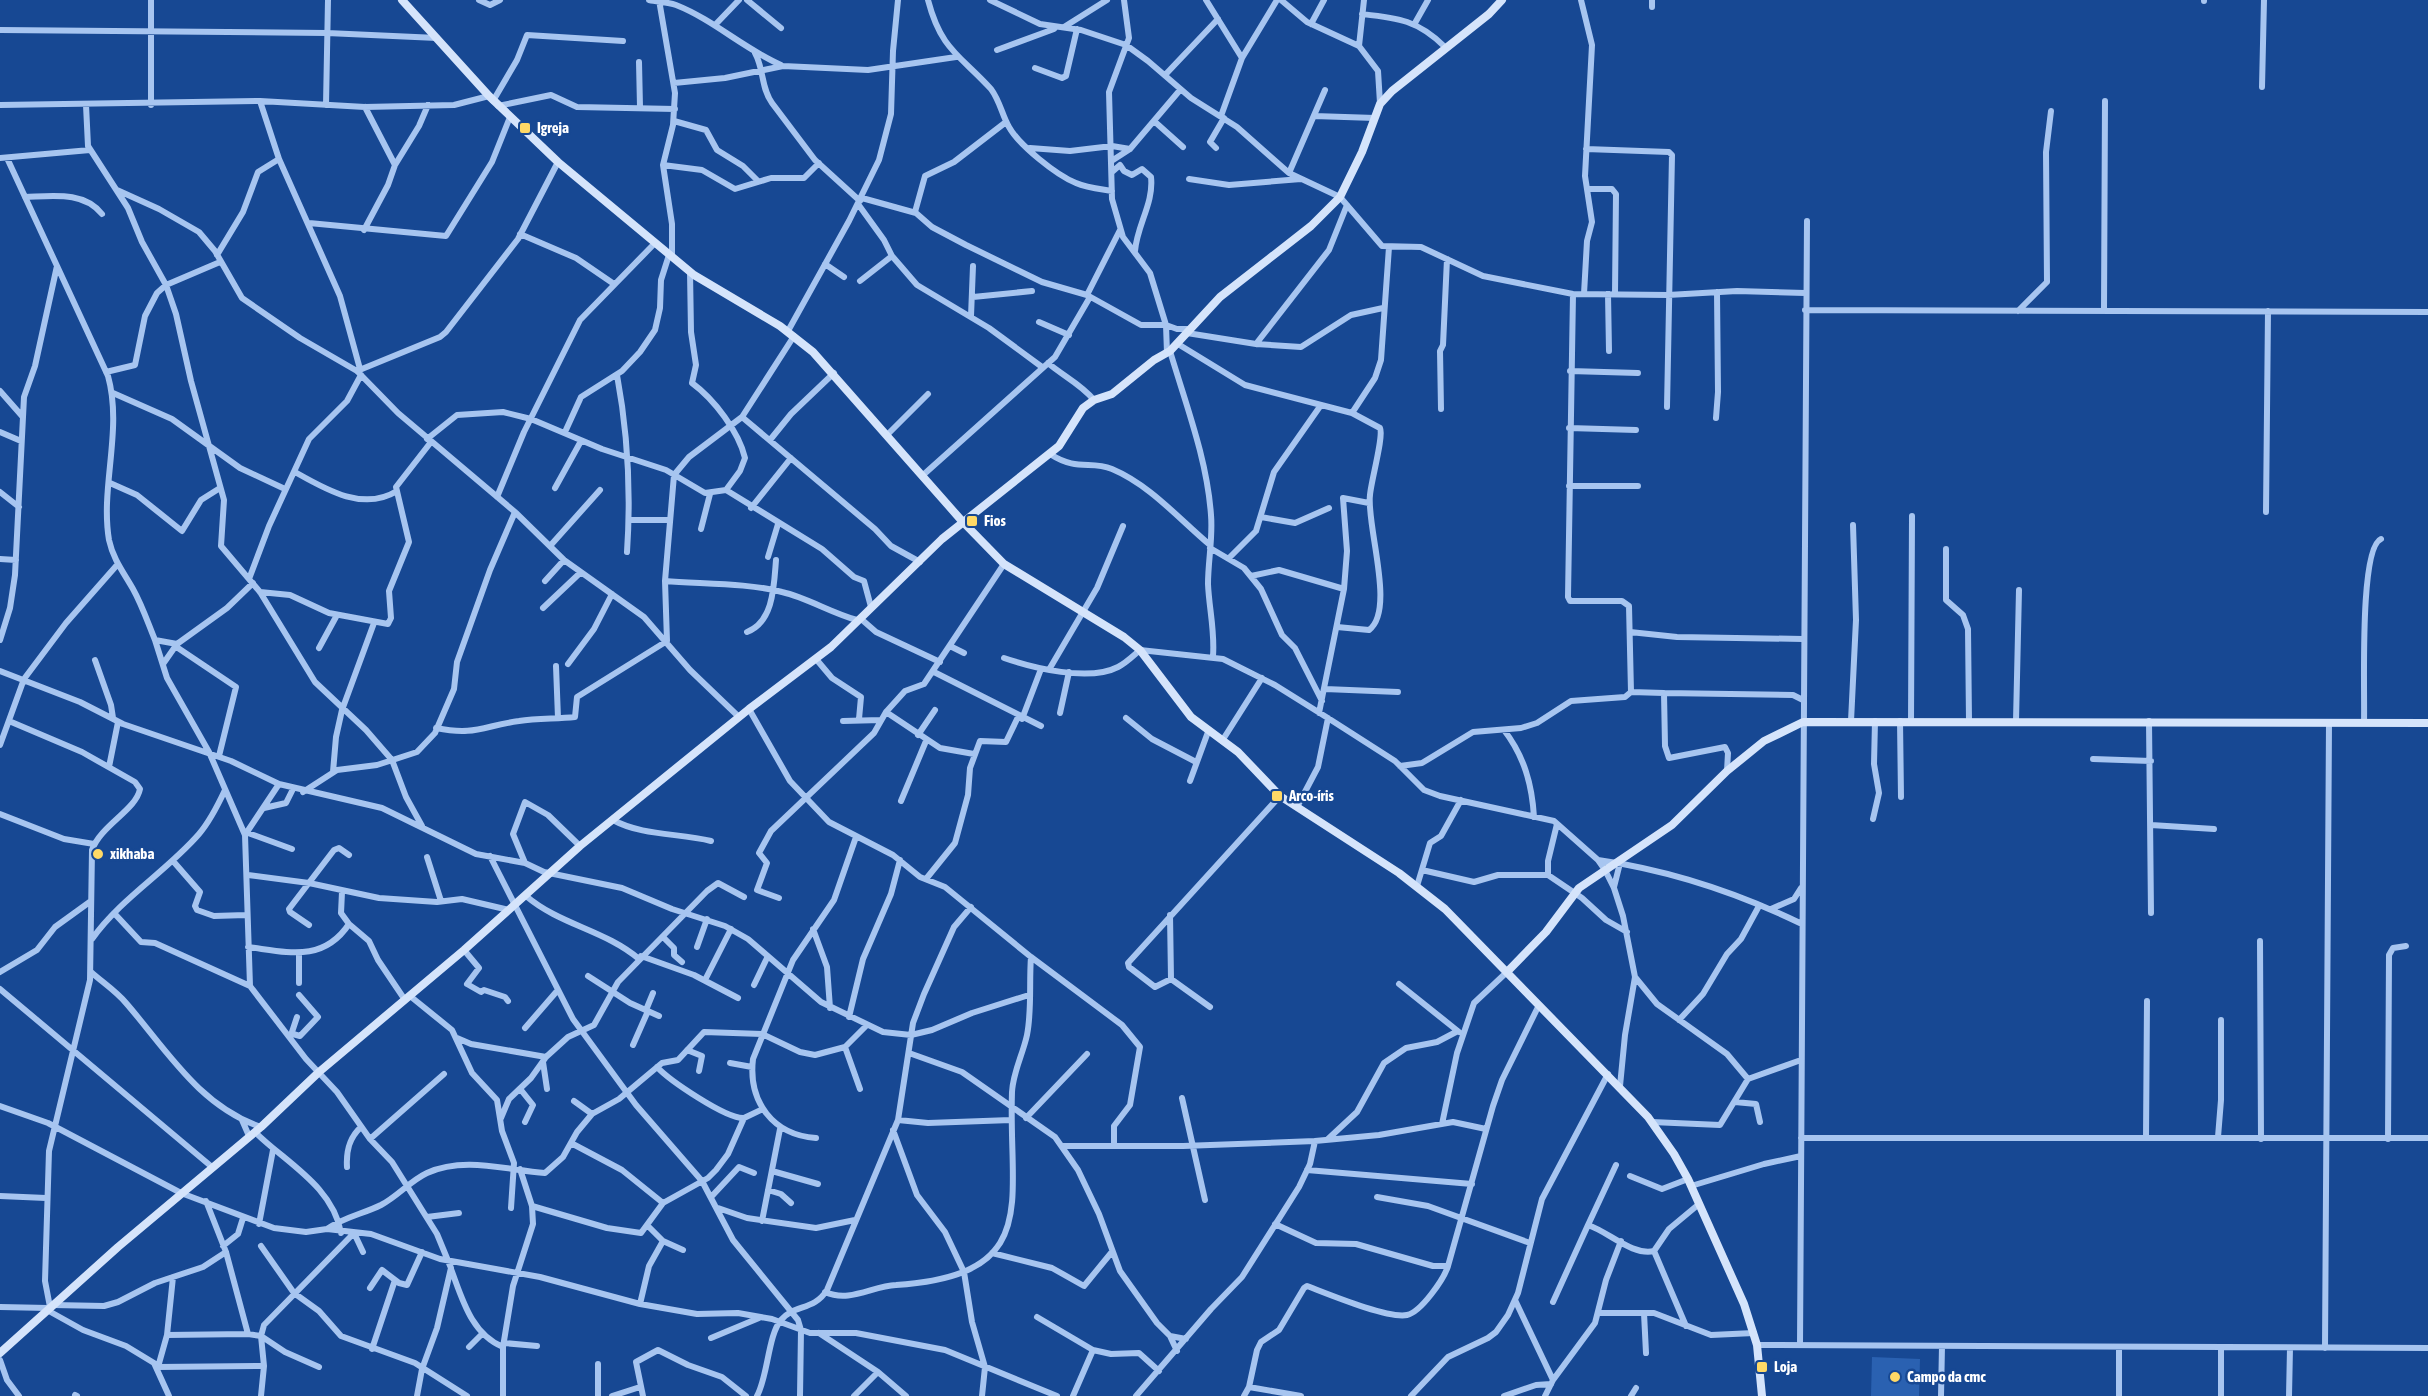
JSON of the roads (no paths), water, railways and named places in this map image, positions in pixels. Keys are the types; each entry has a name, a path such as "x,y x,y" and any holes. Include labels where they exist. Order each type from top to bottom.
{"street":[{"path":"151,0 151,105"},
{"path":"326,105 328,0"},
{"path":"402,0 494,101 558,162 690,272 791,334 834,373 962,521 1004,564 1083,610 1140,650 1191,717 1241,755 1280,796 1417,886 1446,909 1508,971 1620,1086 1652,1122 1674,1154 1744,1304 1757,1345 1762,1396"},
{"path":"479,0 490,5 500,0"},
{"path":"649,0 674,4 715,25 755,53 783,66"},
{"path":"715,25 739,0"},
{"path":"747,0 782,28"},
{"path":"667,641 665,581 674,475 689,457 742,417 791,334 825,264 860,201 879,160 890,123 898,0"},
{"path":"928,0 936,24 956,57 994,94 1006,122 1018,139 1064,178 1086,186 1112,191"},
{"path":"990,0 1040,24 1077,29 1126,45 1165,75 1180,90 1222,117 1289,172 1340,197 1378,243 1389,247 1421,247 1483,276 1573,294 1805,293"},
{"path":"997,50 1060,28 1107,0"},
{"path":"1124,0 1129,38 1109,92 1113,160 1112,191 1120,230 1150,273 1166,325 1169,352 1203,461 1209,495 1208,584 1214,639 1213,656"},
{"path":"1206,0 1242,58"},
{"path":"0,1353 320,1072 517,904 580,846 749,709 816,659 962,521 1059,446 1077,416 1094,400 1112,393 1154,360 1169,352 1220,297 1284,248 1340,197 1362,152 1380,104 1378,71 1359,46 1311,24 1279,0 1242,58 1222,117 1210,142 1216,148"},
{"path":"1311,24 1324,0"},
{"path":"1359,46 1364,0"},
{"path":"1415,23 1428,0"},
{"path":"1380,104 1445,47 1489,14 1502,0"},
{"path":"1581,0 1592,45 1586,149 1587,189 1592,222 1587,241 1584,294"},
{"path":"2262,87 2264,0"},
{"path":"565,432 581,397 617,375 640,352 655,330 660,308 661,280 670,256 672,224 663,165 675,109 674,83 659,1"},
{"path":"1362,14 1401,18 1415,23 1445,47"},
{"path":"1165,75 1218,19"},
{"path":"1035,68 1062,78 1066,76 1077,29"},
{"path":"0,30 327,33 438,38"},
{"path":"494,101 517,60 527,34 623,41"},
{"path":"755,53 762,71 765,94 819,163 860,201 892,256 917,285 971,316 1086,390 1094,400"},
{"path":"674,83 783,66 868,70 956,57"},
{"path":"639,63 640,107"},
{"path":"1113,160 1130,149 1180,90"},
{"path":"1289,172 1325,90"},
{"path":"0,105 151,105 260,101 365,107 454,105 551,95 577,107 675,109"},
{"path":"162,664 176,645 227,608 251,581 285,489 309,439 347,401 359,372 340,296 279,159 260,101"},
{"path":"2104,101 2104,311"},
{"path":"86,105 90,150 129,208 141,242 166,285 211,448 225,509 221,546 260,592 308,673 342,710 366,730 392,760 406,797 422,827"},
{"path":"364,230 388,185 395,165 419,126 428,105"},
{"path":"365,107 395,165"},
{"path":"2018,311 2047,282 2049,233 2046,152 2051,111"},
{"path":"1314,116 1375,118"},
{"path":"309,223 446,236 492,162 510,117"},
{"path":"674,121 706,130 717,150 743,166 758,181"},
{"path":"1154,121 1183,147"},
{"path":"915,212 925,176 954,162 1006,122"},
{"path":"1028,148 1070,151 1112,146 1130,149"},
{"path":"1586,149 1669,152 1672,155 1666,407"},
{"path":"90,150 3,158 25,197 106,372 113,393 109,538 117,565 134,590 155,640 162,664 209,752 246,834 248,875 246,915 250,986"},
{"path":"106,372 135,365 145,316 152,300 166,285 219,258 243,212 258,172 279,159"},
{"path":"359,372 440,337 520,234 558,162"},
{"path":"663,165 702,170 735,189 758,181 804,178 819,163"},
{"path":"1111,172 1120,165 1124,171 1132,175 1136,175 1141,169 1150,174 1152,192 1138,226 1135,251"},
{"path":"1188,179 1229,185 1301,179"},
{"path":"1587,189 1612,189 1616,194 1609,351"},
{"path":"117,190 192,226 207,239 242,298 300,338 359,372 429,440 515,512 564,560 644,617 696,676 739,717"},
{"path":"25,197 81,198 94,204 102,214"},
{"path":"860,201 915,212 942,232 1034,278 1064,290 1089,296 1141,325 1166,325 1256,344 1301,347 1351,315 1383,308"},
{"path":"129,208 143,202"},
{"path":"1256,344 1329,250 1347,205"},
{"path":"1800,1345 1807,221"},
{"path":"922,476 1060,351 1120,230"},
{"path":"520,234 576,258 614,284"},
{"path":"497,497 531,419 580,320 655,243"},
{"path":"1352,413 1375,378 1381,360 1389,247"},
{"path":"860,281 892,256"},
{"path":"1441,409 1440,351 1443,345 1447,259"},
{"path":"825,264 844,277"},
{"path":"0,640 10,608 16,560 24,397 35,366 57,266"},
{"path":"971,316 974,266"},
{"path":"260,592 290,595 337,615 374,623 390,622 389,591 409,542 396,491 397,484 429,440 457,415 503,412 531,419 581,441 674,475 699,491 710,494 726,490 740,471 745,458 729,427 706,394 692,384 696,365 691,332 690,272"},
{"path":"973,297 1032,291"},
{"path":"1716,418 1717,292"},
{"path":"1573,294 1569,428 1568,599 1625,602 1630,610 1631,692"},
{"path":"1805,310 2428,312"},
{"path":"2266,512 2268,311"},
{"path":"1040,322 1069,335"},
{"path":"1178,344 1245,385 1352,413 1378,425 1382,432 1373,470 1369,503 1380,586 1376,621 1369,630 1337,627"},
{"path":"1570,371 1638,373"},
{"path":"770,440 791,414 834,373"},
{"path":"617,375 625,419 629,520 627,552"},
{"path":"0,391 22,416"},
{"path":"113,393 172,419 240,468 285,489"},
{"path":"887,435 928,394"},
{"path":"11,405 24,397"},
{"path":"1229,558 1256,531 1274,472 1321,405"},
{"path":"742,417 875,529 891,546 920,562"},
{"path":"1569,428 1636,430"},
{"path":"0,432 21,441"},
{"path":"555,488 581,441"},
{"path":"1050,454 1071,465 1111,469 1152,493 1210,546 1251,576 1261,589 1282,635 1295,648 1323,701"},
{"path":"751,508 791,458"},
{"path":"295,472 346,497 384,498 396,491"},
{"path":"110,483 137,495 182,531 201,500 220,488"},
{"path":"1569,486 1638,486"},
{"path":"3,493 20,490"},
{"path":"550,546 600,490"},
{"path":"726,490 751,508 822,549 854,577 864,581 871,607"},
{"path":"3,493 19,507"},
{"path":"701,529 710,494"},
{"path":"1320,713 1344,589 1347,551 1343,498 1369,503"},
{"path":"1261,517 1295,523 1329,508"},
{"path":"303,792 333,772 392,760 423,748 436,728 454,689 456,662 490,570 515,512"},
{"path":"1911,721 1912,516"},
{"path":"629,520 669,520"},
{"path":"768,557 778,524"},
{"path":"1851,720 1856,620 1853,525"},
{"path":"1050,668 1097,588 1123,526"},
{"path":"2364,722 2367,577 2373,545 2381,539"},
{"path":"1946,549 1946,600 1966,620 1969,639 1968,721"},
{"path":"0,560 16,560"},
{"path":"545,581 564,560"},
{"path":"747,632 760,624 766,615 773,590 776,561"},
{"path":"778,898 757,891 767,863 759,853 771,831 874,733 886,712 905,691 924,684 1004,564"},
{"path":"0,745 24,679 66,623 117,565"},
{"path":"1251,576 1280,570 1344,589"},
{"path":"543,608 580,573"},
{"path":"665,581 773,590 798,596 835,614 858,619 876,632 940,662"},
{"path":"2016,721 2019,590"},
{"path":"568,664 594,629 612,594"},
{"path":"319,648 337,615"},
{"path":"333,772 336,737 342,710 374,623"},
{"path":"1630,632 1677,637 1729,635 1803,639"},
{"path":"155,640 176,645 236,687 219,756"},
{"path":"436,728 460,733 518,721 575,717 577,697 667,641"},
{"path":"950,646 964,653"},
{"path":"1004,658 1041,669 1050,668 1069,672 1113,669 1140,650 1213,656 1262,678 1328,718 1400,766 1424,790 1557,824 1598,860 1605,870 1614,888 1628,932 1635,977 1625,1035 1620,1086"},
{"path":"816,659 832,678 861,697 859,719"},
{"path":"95,660 115,719 109,767"},
{"path":"556,666 558,718"},
{"path":"926,879 956,840 968,795 967,783 974,754 982,740 1006,742 1020,718 1041,669"},
{"path":"0,671 24,679 115,719 219,756 293,789 382,808 470,851 525,863 551,873 635,892 684,913 707,919 748,939 767,958 830,1008 896,1036 932,1030 972,1013 1029,995"},
{"path":"934,672 1020,718 1041,726"},
{"path":"1060,713 1069,672"},
{"path":"1222,741 1262,678"},
{"path":"1324,689 1398,692"},
{"path":"1400,766 1422,764 1473,732 1504,730 1537,723 1571,701 1620,698 1631,692 1793,695 1803,700"},
{"path":"1664,693 1667,756 1671,759 1725,747 1728,753 1727,771"},
{"path":"749,709 783,771 829,822 900,860 926,879 940,883 1031,957 1122,1025 1140,1044 1130,1105 1114,1126 1114,1146"},
{"path":"918,735 935,710"},
{"path":"886,712 926,741 940,748 974,754"},
{"path":"1126,718 1152,739 1196,762"},
{"path":"1297,807 1318,767 1328,718"},
{"path":"843,721 881,720"},
{"path":"1442,1124 1459,1032 1476,999 1508,971 1546,932 1575,893 1672,825 1727,771 1764,741 1803,722 1851,720 2428,723"},
{"path":"9,721 82,752 135,782 140,792 136,800 99,834 92,855 91,972 53,1126 46,1198 45,1281 49,1308 82,1329 126,1346 158,1367 264,1366"},
{"path":"1873,819 1879,793 1875,764 1875,721"},
{"path":"1900,721 1901,797"},
{"path":"2150,721 2151,913"},
{"path":"2325,1348 2329,723"},
{"path":"1504,730 1518,749 1531,783 1534,817"},
{"path":"1190,781 1208,732"},
{"path":"901,801 926,741"},
{"path":"2093,759 2151,761"},
{"path":"246,834 279,784"},
{"path":"264,808 286,803 293,789"},
{"path":"92,940 114,913 173,861 201,832 225,790"},
{"path":"1171,979 1155,987 1129,967 1128,963 1170,914 1280,796"},
{"path":"1417,886 1430,843 1441,836 1461,800"},
{"path":"525,863 513,834 525,802 548,815 580,846"},
{"path":"0,814 64,839 94,844"},
{"path":"613,820 637,830 687,834 711,841"},
{"path":"1548,875 1548,861 1557,824"},
{"path":"2151,825 2214,829"},
{"path":"246,834 292,849"},
{"path":"816,1138 780,1129 763,1110 752,1067 762,1034 798,952 834,900 856,837"},
{"path":"309,925 289,911 337,848 349,855"},
{"path":"490,856 517,904 557,991 583,1031 626,1092 702,1181 712,1196 723,1224 733,1240 793,1312 801,1330 800,1396"},
{"path":"427,857 441,901"},
{"path":"849,1017 863,959 891,894 900,860"},
{"path":"1598,860 1688,879 1771,909 1802,924"},
{"path":"173,861 200,892 195,906 197,910 214,916 246,915"},
{"path":"1614,888 1620,863"},
{"path":"1422,870 1474,882 1498,875 1548,875 1575,893 1606,920 1628,932"},
{"path":"248,875 309,883 342,892 393,900 441,901 462,898 509,910"},
{"path":"501,1118 509,1099 521,1090 544,1059 568,1037 583,1031 599,1020 613,992 640,958 663,938 706,891 718,883 744,897"},
{"path":"1771,909 1794,899 1802,886"},
{"path":"342,892 341,914 369,941 378,960 408,998 448,1026 457,1038 472,1073 497,1100 517,1169 532,1206 533,1224 516,1272 503,1345 503,1396"},
{"path":"526,896 553,915 615,941 640,958 705,980 738,998"},
{"path":"0,972 37,950 55,927 91,901"},
{"path":"1678,1020 1703,994 1727,954 1742,939 1759,906"},
{"path":"757,1396 780,1322 793,1312 815,1304 825,1292 898,1120 911,1035 924,994 954,927 971,907"},
{"path":"114,913 141,942 155,943 250,986 291,1035 370,1139 392,1162 427,1217 449,1259 464,1307 483,1333 503,1345 537,1346"},
{"path":"1170,914 1171,979"},
{"path":"697,947 707,919"},
{"path":"248,947 299,954 338,939 349,924"},
{"path":"91,927 100,928"},
{"path":"705,980 731,929"},
{"path":"813,929 825,957 830,1008"},
{"path":"663,938 674,948 674,955 682,962"},
{"path":"2260,942 2261,1139"},
{"path":"2388,1139 2389,955 2393,948 2406,945"},
{"path":"464,950 479,968 467,984 481,992 484,990 500,995 508,1001"},
{"path":"299,954 299,983"},
{"path":"825,1292 834,1296 852,1295 889,1285 934,1282 964,1272 993,1253 1005,1236 1014,1209 1011,1120 1015,1075 1027,1034 1031,957"},
{"path":"754,985 767,958"},
{"path":"91,972 123,1000 155,1041 221,1108 242,1120 273,1150 315,1184 339,1220 341,1233"},
{"path":"588,976 659,1017"},
{"path":"1635,977 1657,1004 1727,1054 1748,1079"},
{"path":"1171,979 1210,1007"},
{"path":"1400,984 1459,1032"},
{"path":"0,989 72,1047 212,1167"},
{"path":"525,1028 557,991"},
{"path":"633,1045 653,993"},
{"path":"291,1035 300,1036 318,1017 299,995"},
{"path":"2146,1138 2147,1001"},
{"path":"1244,1396 1249,1387 1257,1350 1261,1342 1279,1330 1307,1286 1404,1316 1413,1313 1440,1286 1448,1266 1502,1080 1539,1005"},
{"path":"291,1035 297,1017"},
{"path":"2218,1137 2222,1100 2221,1020"},
{"path":"327,1229 339,1220 382,1204 424,1174 446,1168 476,1165 545,1173 559,1162 592,1114 626,1092 657,1066 678,1060 704,1032 762,1034 810,1055 845,1047 867,1025"},
{"path":"1328,1139 1357,1112 1384,1063 1406,1048 1437,1042 1459,1032"},
{"path":"457,1038 471,1044 544,1059"},
{"path":"845,1047 860,1089"},
{"path":"687,1050 702,1056 699,1071"},
{"path":"909,1053 962,1072 1055,1137 1075,1164 1099,1214 1111,1253 1131,1287 1170,1336 1177,1351"},
{"path":"1026,1118 1087,1054"},
{"path":"544,1059 547,1089"},
{"path":"1652,1122 1717,1125 1735,1102 1748,1079 1801,1060"},
{"path":"730,1063 752,1067"},
{"path":"657,1066 730,1117 744,1118 763,1110"},
{"path":"370,1139 444,1074"},
{"path":"1411,1396 1448,1356 1496,1332 1515,1300 1542,1199 1608,1074"},
{"path":"521,1090 533,1105 525,1122"},
{"path":"1182,1098 1205,1200"},
{"path":"574,1101 592,1114"},
{"path":"1735,1102 1756,1104 1760,1122"},
{"path":"0,1106 53,1126 181,1193 260,1224 306,1232 327,1229 341,1233 371,1234 440,1259 516,1272 640,1304 697,1314 738,1313 780,1322 801,1330 819,1333 856,1333 945,1350 1057,1396"},
{"path":"532,1206 607,1228 640,1233 648,1226 663,1203 702,1181 728,1154 744,1118"},
{"path":"242,1120 255,1131"},
{"path":"898,1120 950,1123 1011,1120"},
{"path":"1062,1146 1315,1141 1379,1135 1461,1122 1486,1129"},
{"path":"347,1167 347,1150 361,1127"},
{"path":"762,1221 780,1129"},
{"path":"893,1130 917,1195 945,1232 964,1272 972,1322 985,1367 982,1396"},
{"path":"1801,1138 2428,1138"},
{"path":"1136,1396 1242,1277 1307,1170 1315,1141"},
{"path":"571,1143 622,1170 663,1203"},
{"path":"260,1224 273,1150"},
{"path":"1630,1176 1662,1189 1801,1156"},
{"path":"1553,1302 1616,1165"},
{"path":"712,1196 739,1167 754,1173"},
{"path":"511,1208 517,1169"},
{"path":"1307,1170 1472,1184"},
{"path":"772,1171 818,1184"},
{"path":"768,1190 781,1194 791,1203"},
{"path":"0,1196 46,1198"},
{"path":"1377,1197 1428,1206 1530,1244"},
{"path":"206,1201 225,1250 248,1334"},
{"path":"1588,1225 1642,1253 1654,1251 1669,1229 1699,1204"},
{"path":"718,1208 762,1221 816,1228 855,1220"},
{"path":"427,1217 459,1213"},
{"path":"0,1307 104,1306 203,1267 225,1250 238,1234 243,1218"},
{"path":"1275,1224 1316,1243 1356,1244 1433,1266 1448,1266"},
{"path":"648,1226 663,1241 683,1250"},
{"path":"354,1233 363,1252"},
{"path":"261,1396 264,1366 261,1336 264,1325 354,1233"},
{"path":"640,1304 649,1266 663,1241"},
{"path":"1545,1396 1552,1382 1587,1336 1600,1313 1606,1280 1621,1241"},
{"path":"261,1246 294,1293 319,1311 341,1336 410,1361 467,1396"},
{"path":"1654,1251 1686,1326"},
{"path":"370,1288 382,1270 394,1280 407,1285 422,1252"},
{"path":"993,1253 1052,1268 1084,1286 1111,1253"},
{"path":"417,1396 422,1369 437,1328 451,1268"},
{"path":"169,1396 158,1367 167,1335 173,1277"},
{"path":"372,1349 394,1280"},
{"path":"1515,1300 1552,1382"},
{"path":"1600,1313 1662,1315 1711,1335 1754,1333"},
{"path":"1644,1313 1646,1353"},
{"path":"711,1338 760,1317"},
{"path":"1037,1317 1093,1350 1112,1354 1139,1353 1159,1371"},
{"path":"469,1347 483,1333"},
{"path":"819,1333 878,1372 906,1396"},
{"path":"167,1335 248,1334 261,1336 285,1352 320,1367"},
{"path":"1170,1336 1186,1339"},
{"path":"1757,1345 2428,1348"},
{"path":"1941,1396 1942,1346"},
{"path":"2119,1347 2119,1396"},
{"path":"2221,1347 2221,1396"},
{"path":"2289,1396 2290,1348"},
{"path":"643,1396 636,1362 658,1350 688,1365 722,1377 746,1396"},
{"path":"1072,1396 1093,1350"},
{"path":"0,1360 7,1380 18,1396"},
{"path":"598,1364 598,1396"},
{"path":"854,1396 878,1372"},
{"path":"1504,1396 1552,1382"},
{"path":"612,1396 640,1387"},
{"path":"1249,1387 1301,1396"},
{"path":"1631,1396 1636,1388"}],"place":[{"name":"Igreja","path":"525,128"},
{"name":"Fios","path":"972,521"},
{"name":"Arco-íris","path":"1277,796"},
{"name":"xikhaba","path":"98,854"},
{"name":"Loja","path":"1762,1367"},
{"name":"Campo da cmc","path":"1895,1377"}]}
